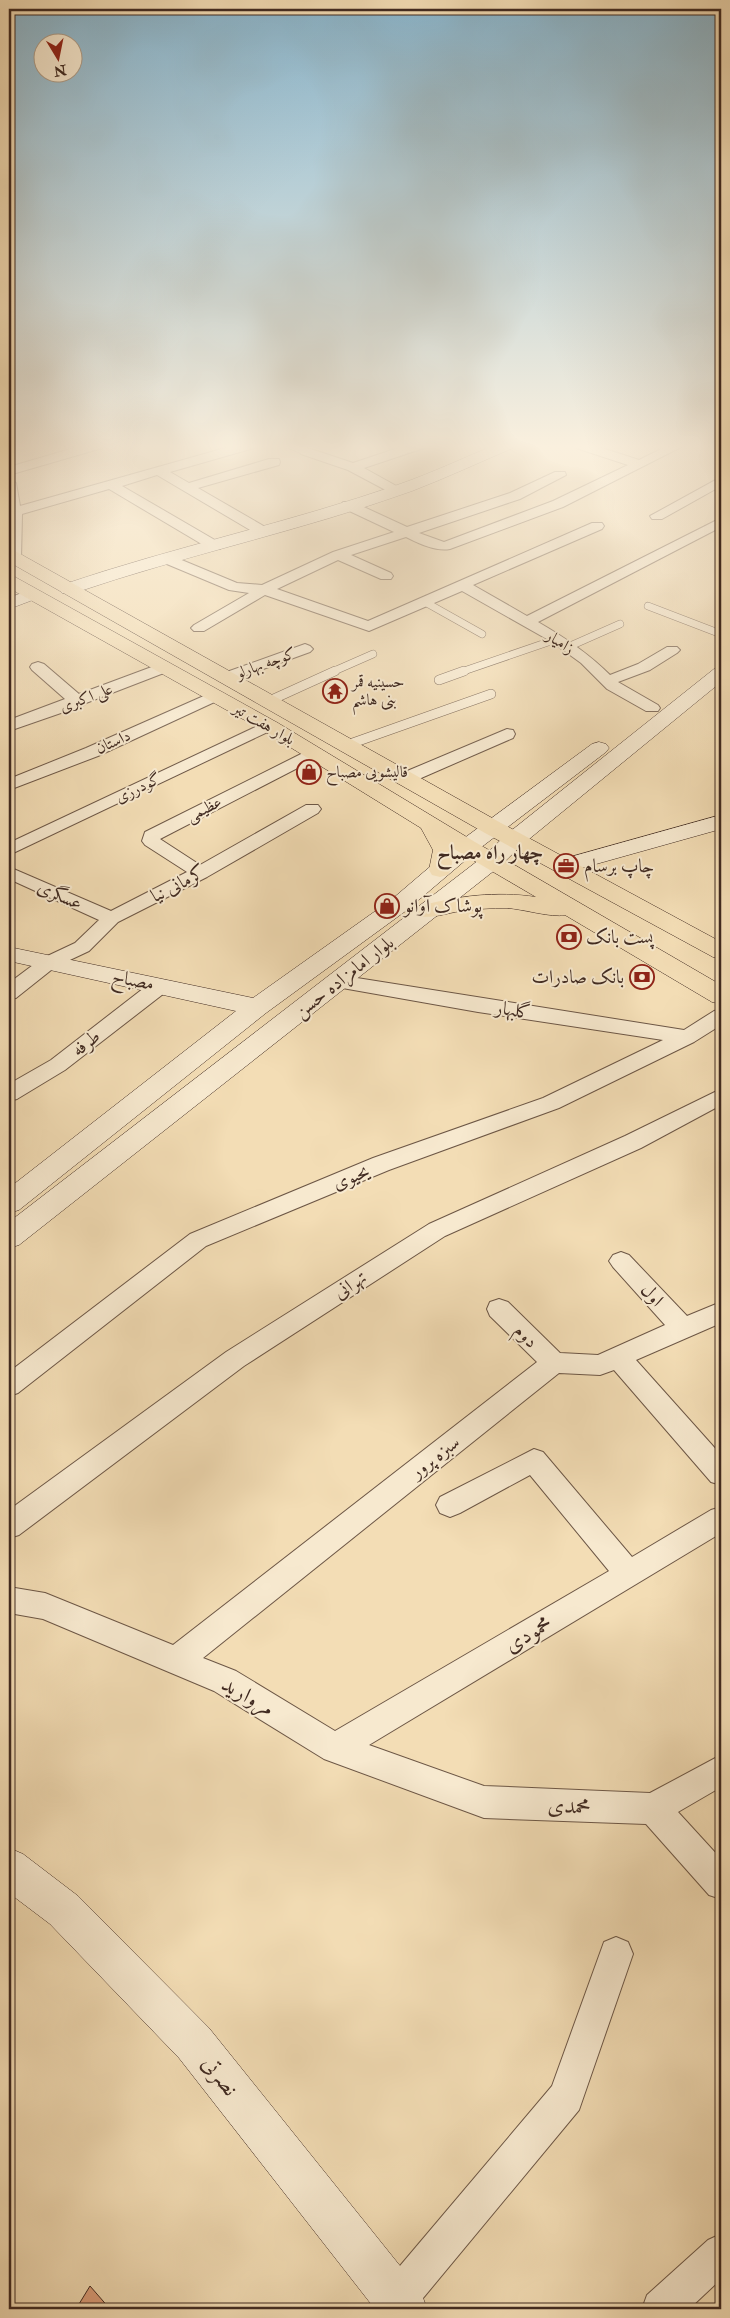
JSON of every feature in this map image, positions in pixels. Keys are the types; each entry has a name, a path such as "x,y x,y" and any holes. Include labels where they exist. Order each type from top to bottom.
{"main road":[{"path":"68,589 189,553"},
{"name":"بلوار هفت تیر","path":"12,557 493,828 721,952"},
{"name":"بلوار هفت تیر","path":"9,581 268,726 430,825 721,996"},
{"path":"9,604 32,594"},
{"path":"106,635 128,636 133,632 133,624"},
{"path":"156,664 148,652 150,648 176,649"},
{"name":"بلوار امامزاده حسن","path":"9,1203 257,1007 398,905 467,847 721,655"},
{"name":"بلوار امامزاده حسن","path":"9,1238 492,861 515,839 721,673"},
{"path":"564,866 721,822"},
{"path":"430,825 444,850 440,870"},
{"path":"427,911 456,903 509,900 534,902 594,921"},
{"name":"مصباح","path":"9,954 257,1007"},
{"name":"نصرتی","path":"9,1868 64,1910 194,2043 401,2305"}],"street":[{"path":"199,628 264,590 343,553"},
{"path":"167,559 234,587 264,590 369,626 534,553"},
{"path":"526,622 660,553"},
{"path":"338,555 386,576"},
{"name":"زامیار","path":"462,585 562,643 586,660 608,681 652,708"},
{"name":"کوچه بهارلو","path":"227,677 304,649"},
{"path":"608,681 644,667 672,650"},
{"name":"علی اکبری","path":"9,726 78,702 156,664"},
{"path":"38,667 78,702"},
{"name":"داستان","path":"9,785 92,752 215,696"},
{"name":"گودرزی","path":"9,850 268,726"},
{"path":"406,778 507,734"},
{"name":"عظیمی","path":"200,873 151,841 151,836 313,753"},
{"name":"کرمانی نیا","path":"9,993 48,963 82,947 111,918 200,873 312,810"},
{"name":"عسگری","path":"9,872 111,918"},
{"name":"گلبهار","path":"338,981 478,1005 687,1037"},
{"name":"طرفه","path":"9,1094 58,1065 160,986"},
{"name":"یحیوی","path":"9,1386 198,1240 381,1164 551,1103 687,1037 721,1016"},
{"name":"تهرانی","path":"9,1526 235,1359 437,1230 633,1142 721,1096"},
{"name":"اول","path":"621,1261 684,1328"},
{"name":"دوم","path":"499,1309 554,1363"},
{"path":"554,1363 600,1365 721,1312"},
{"path":"618,1357 721,1474"},
{"name":"سبزه پرور","path":"176,1661 554,1363"},
{"path":"450,1504 534,1460 629,1574"},
{"name":"محمودی","path":"335,1748 721,1520"},
{"name":"مروارید","path":"9,1600 45,1606 225,1681 335,1748 484,1802"},
{"path":"721,1770 653,1809 721,1883"},
{"name":"محمدی","path":"484,1802 653,1809"},
{"path":"401,2305 566,2097 616,1954"},
{"path":"661,2309 721,2253"}],"lane":[{"path":"425,602 482,634"},
{"path":"648,606 721,634"},
{"path":"439,680 620,624"},
{"path":"269,701 373,654"},
{"path":"347,745 491,694"}],"building":[{"path":"90,2286 110,2309 76,2309"}],"place":[{"name":"حسینیه قمر بنی هاشم","path":"335,691"},
{"name":"قالیشویی مصباح","path":"309,772"},
{"name":"چاپ برسام","path":"566,866"},
{"name":"پوشاک آوانو","path":"387,906"},
{"name":"پست بانک","path":"569,937"},
{"name":"بانک صادرات","path":"642,977"}],"district":[{"name":"چهار راه مصباح","path":"490,852"}]}
